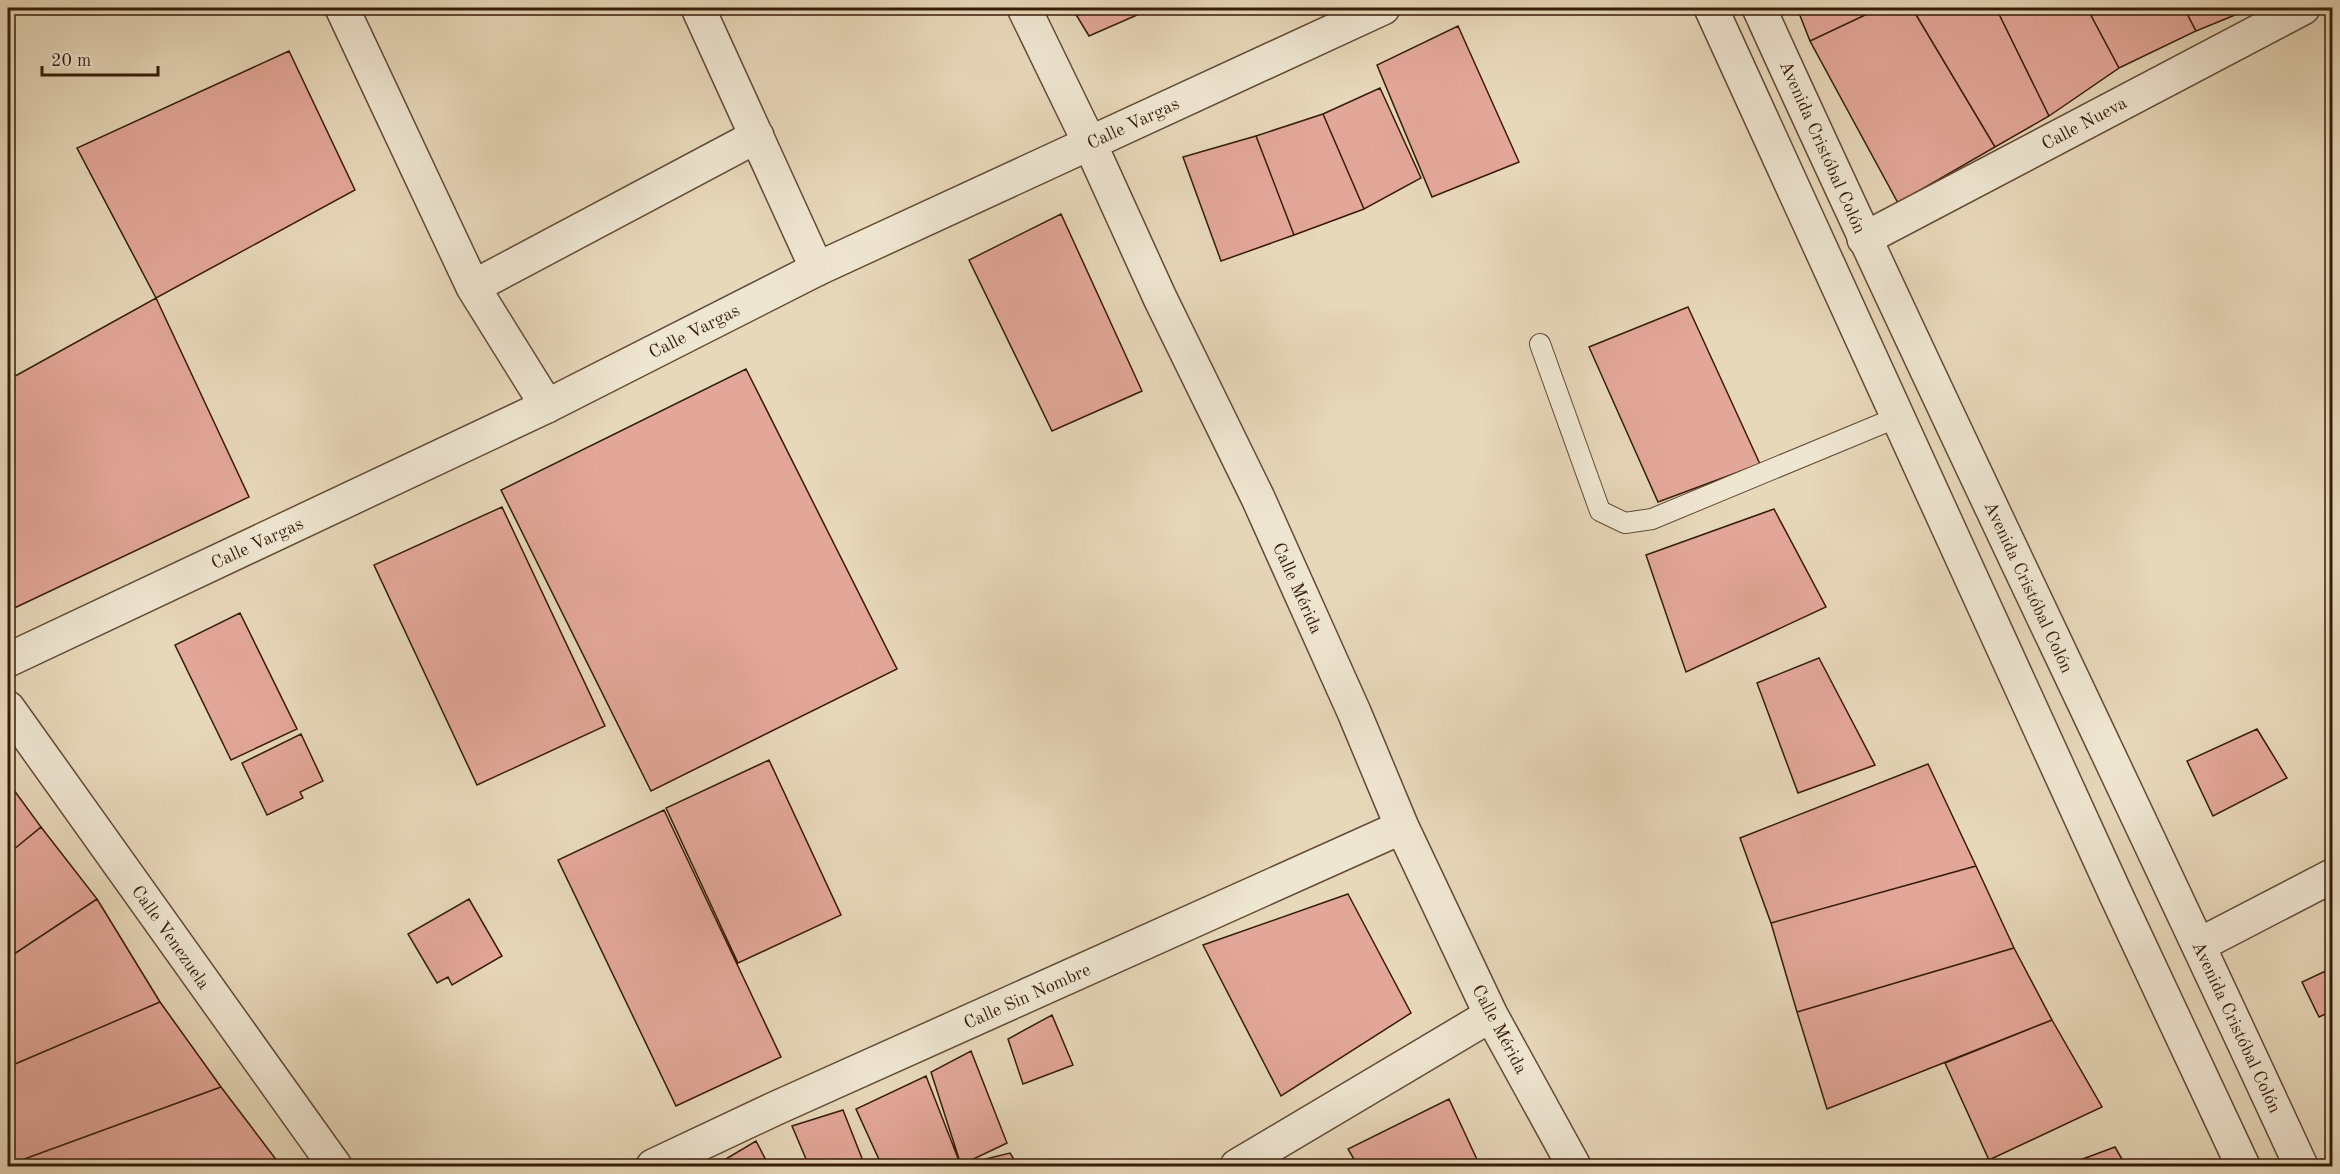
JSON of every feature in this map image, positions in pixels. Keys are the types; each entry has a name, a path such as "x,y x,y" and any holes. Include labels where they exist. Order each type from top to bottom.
{"street":[{"path":"342,8 473,287 547,406"},
{"path":"698,8 817,270"},
{"name":"Calle Mérida","path":"1024,8 1090,144 1160,297 1258,498 1354,712 1402,827 1491,1015 1574,1167"},
{"name":"Calle Vargas","path":"8,660 547,406 817,270 1383,8"},
{"path":"1711,8 2243,1167"},
{"name":"Avenida Cristóbal Colón","path":"1759,8 1864,239 2199,945 2301,1167"},
{"name":"Calle Nueva","path":"1864,239 2303,8"},
{"path":"473,287 758,136"},
{"name":"Calle Venezuela","path":"8,708 335,1167"},
{"name":"Calle Sin Nombre","path":"653,1167 774,1108 1402,827"},
{"path":"2199,945 2332,876"},
{"path":"1237,1167 1491,1015"}],"lane":[{"path":"1540,344 1600,511 1625,523 1652,519 1898,417"}],"building":[{"path":"1072,8 1153,8 1089,36"},
{"path":"1797,8 1880,8 1810,41"},
{"path":"1880,8 1912,8 1995,147 1898,203 1810,41"},
{"path":"1912,8 1996,8 2049,116 1995,147"},
{"path":"1996,8 2087,8 2119,68 2049,116"},
{"path":"2087,8 2184,8 2196,31 2119,68"},
{"path":"2184,8 2252,8 2196,31"},
{"path":"1458,26 1519,162 1432,197 1377,65"},
{"path":"289,51 355,190 156,298 77,148"},
{"path":"1380,88 1421,178 1364,209 1323,114"},
{"path":"1323,114 1364,209 1294,235 1256,136"},
{"path":"1256,136 1294,235 1221,261 1183,157"},
{"path":"1061,214 1142,391 1052,431 969,260"},
{"path":"156,298 249,497 8,611 8,380"},
{"path":"1688,307 1760,464 1658,502 1589,347"},
{"path":"746,369 897,669 651,791 501,490"},
{"path":"502,507 605,726 477,785 374,565"},
{"path":"1774,509 1826,607 1686,672 1646,555"},
{"path":"240,613 297,729 231,760 175,645"},
{"path":"1819,658 1875,765 1798,793 1757,683"},
{"path":"2257,729 2287,778 2213,816 2187,761"},
{"path":"301,734 323,781 300,792 303,798 267,815 242,763"},
{"path":"769,760 841,915 738,963 666,808"},
{"path":"1928,764 1976,866 1771,923 1740,838"},
{"path":"8,782 41,827 8,854"},
{"path":"664,810 781,1057 676,1106 558,860"},
{"path":"41,827 97,899 8,958 8,854"},
{"path":"1976,866 2014,948 1797,1012 1771,923"},
{"path":"1348,894 1411,1013 1281,1096 1203,945"},
{"path":"97,899 160,1002 8,1067 8,958"},
{"path":"469,899 502,956 452,985 448,977 437,983 408,934"},
{"path":"2014,948 2052,1020 1827,1109 1797,1012"},
{"path":"2332,968 2332,1011 2319,1017 2302,982"},
{"path":"160,1002 221,1087 8,1165 8,1067"},
{"path":"1052,1015 1073,1065 1023,1084 1008,1039"},
{"path":"2052,1020 2102,1107 1989,1160 1945,1063"},
{"path":"971,1051 1007,1143 961,1165 931,1072"},
{"path":"926,1076 961,1166 882,1166 856,1109"},
{"path":"221,1087 281,1166 8,1166 8,1165"},
{"path":"1449,1099 1480,1166 1358,1166 1348,1149"},
{"path":"843,1110 865,1166 809,1166 792,1126"},
{"path":"756,1141 769,1166 714,1166"},
{"path":"2115,1147 2126,1166 2064,1166"},
{"path":"1010,1153 1018,1166 961,1165"}]}
